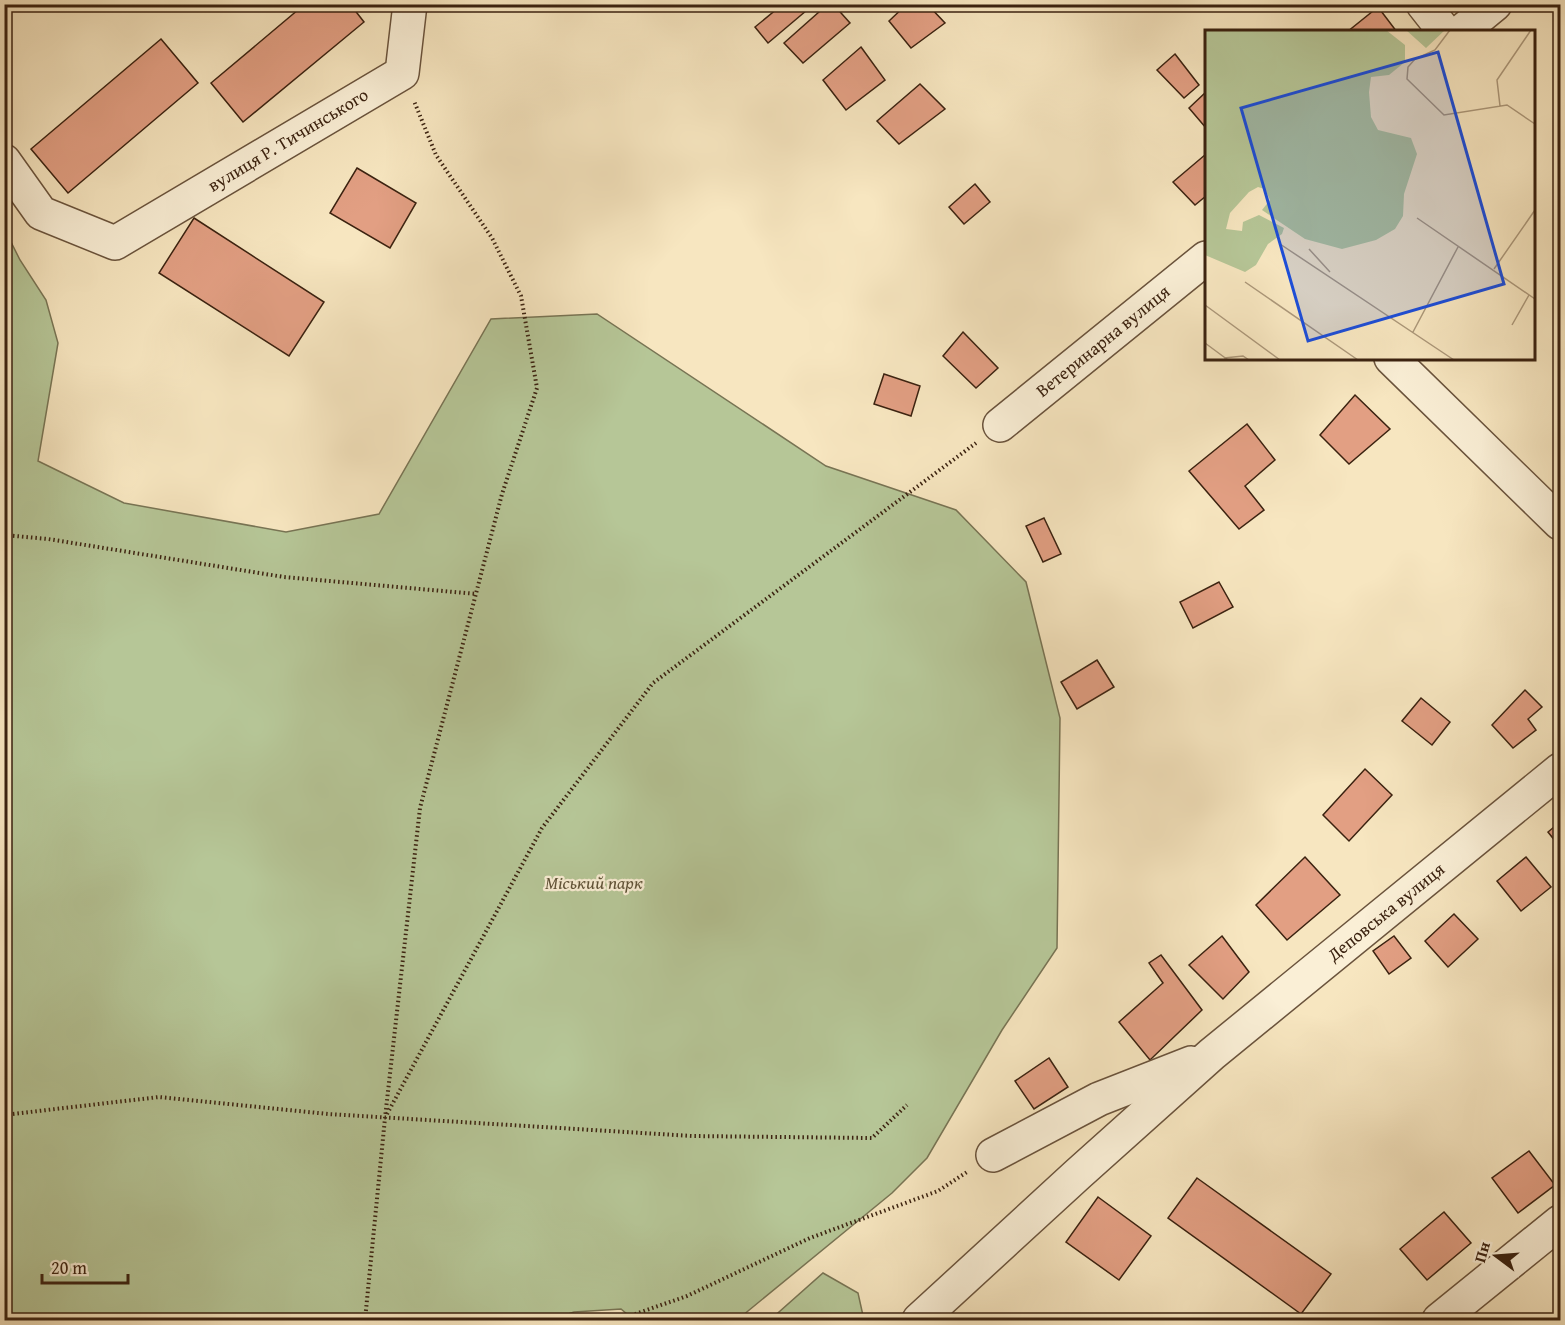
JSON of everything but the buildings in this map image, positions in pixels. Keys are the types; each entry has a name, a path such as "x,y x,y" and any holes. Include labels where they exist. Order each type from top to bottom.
{"street":[{"path":"402,73 410,4"},
{"path":"1423,4 1443,30"},
{"path":"1464,30 1496,4"},
{"name":"вулиця Р. Тичинського","path":"4,161 41,213 115,243 402,73"},
{"name":"Ветеринарна вулиця","path":"1000,425 1205,259"},
{"path":"1393,360 1560,523"},
{"name":"Деповська вулиця","path":"1212,1054 1560,770"},
{"path":"993,1155 1099,1099 1212,1054"},
{"path":"919,1320 1212,1054"},
{"path":"1439,1320 1560,1221"}],"path":[{"path":"365,1320 420,808 502,494 537,388 521,296 492,238 436,155 402,73"},
{"path":"385,1118 542,828 653,683 1000,425"},
{"path":"4,535 48,539 284,577 477,594"},
{"path":"4,1115 159,1097 328,1114 692,1136 872,1138 907,1105"},
{"path":"618,1320 687,1296 810,1238 938,1191 993,1155"}],"green space":[{"name":"Міський парк","path":"4,228 20,260 46,300 58,343 38,461 124,503 286,532 379,514 491,319 597,314 826,466 956,510 1026,582 1060,718 1057,948 1002,1030 927,1158 892,1193 737,1320 634,1320 621,1309 574,1312 550,1320 5,1320"},
{"path":"823,1273 858,1293 864,1320 770,1320"}]}
